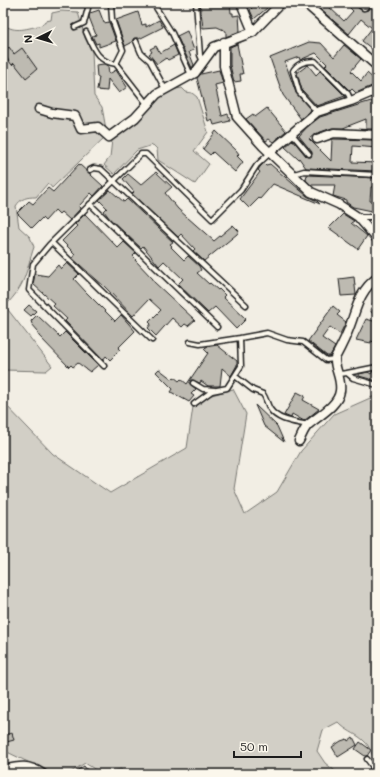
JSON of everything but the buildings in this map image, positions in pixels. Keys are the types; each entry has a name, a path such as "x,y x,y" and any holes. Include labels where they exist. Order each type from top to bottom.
{"street":[{"path":"241,3 253,32"},
{"path":"39,109 52,113 74,116 81,129 98,127 109,137 135,118 146,104 165,89 195,73 214,47 253,32 281,3"},
{"path":"305,3 377,66"},
{"path":"224,42 224,66 237,117 311,192 338,204 358,216 377,239"},
{"path":"270,152 317,112 351,101 377,90"},
{"path":"316,138 334,133 377,135"},
{"path":"299,441 308,425 336,401 340,393 343,374 335,359 351,323 359,299 371,282 377,278"},
{"path":"3,770 18,771 33,768 43,774"}],"lane":[{"path":"75,27 84,23 88,8 87,3"},
{"path":"112,3 112,19 123,50 116,64"},
{"path":"153,3 172,33 191,75"},
{"path":"196,3 200,55 203,62"},
{"path":"86,32 96,55 108,63 116,64 146,104"},
{"path":"136,41 141,53 150,61 165,89"},
{"path":"317,112 299,92 293,71 295,66 307,61 315,61 348,94 351,101"},
{"path":"292,134 309,154"},
{"path":"104,366 28,290 33,264 90,204 141,154 146,154 212,219 241,190 257,165 270,152"},
{"path":"90,170 94,168 101,168 246,305"},
{"path":"293,174 304,171 377,175"},
{"path":"90,204 216,327"},
{"path":"358,216 377,217"},
{"path":"52,243 152,340"},
{"path":"190,342 200,344 267,333 287,340 303,342 326,360 335,359"},
{"path":"194,383 203,389 215,390 227,388 241,366 240,338"},
{"path":"343,374 377,367"},
{"path":"343,374 377,385"},
{"path":"235,376 253,390 263,394 269,408 277,416 283,419 308,425"},
{"path":"194,404 204,395 215,390"},
{"path":"367,759 373,767 372,774"}],"shaded area":[{"path":"61,11 78,12 85,38 92,52 94,96 102,107 107,135 52,188 48,183 36,197 24,198 16,206 19,227 30,237 34,247 24,279 17,292 5,306 52,366 46,371 3,370 3,24 17,30 32,28 42,25 45,21 51,20 52,13"},
{"path":"182,88 186,92 192,93 197,97 208,132 194,151 209,164 195,184 158,160 157,149 153,145 137,150 114,174 104,165 110,157 112,140 135,116 153,101 172,90"},
{"path":"233,389 246,414 234,489 245,514 277,492 301,451 334,414 377,395 377,774 371,752 366,743 338,722 323,730 317,751 325,763 339,774 123,774 121,769 102,774 85,763 68,774 53,774 3,750 3,402 53,454 110,493 187,448 194,400"}]}
